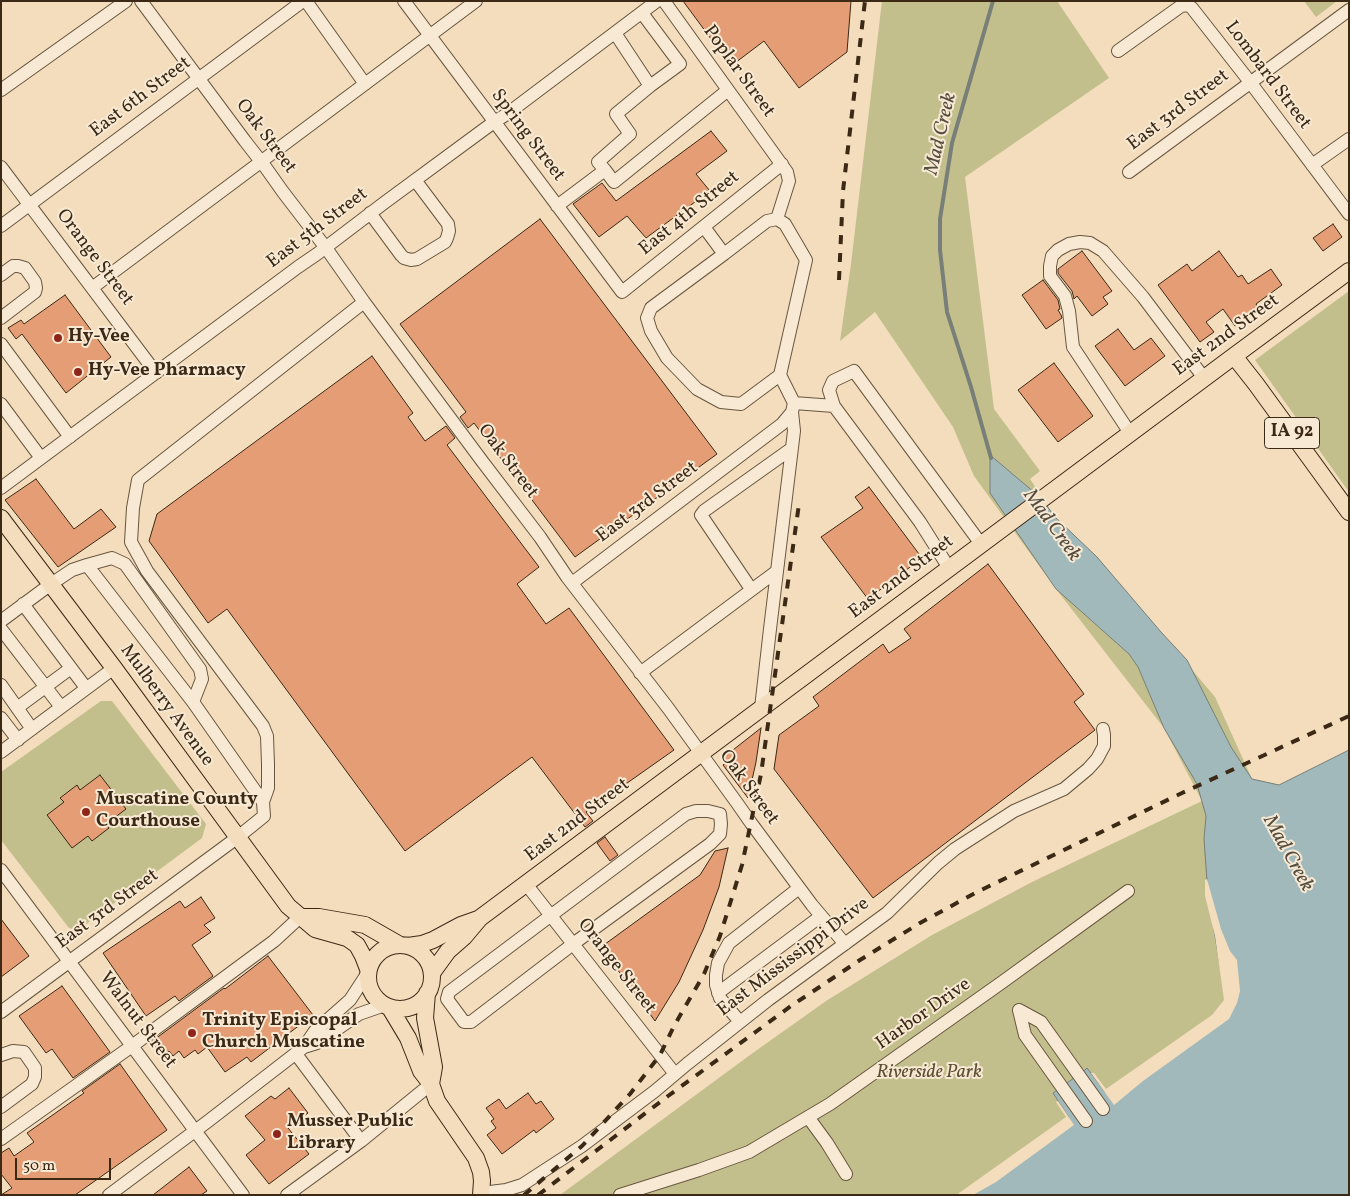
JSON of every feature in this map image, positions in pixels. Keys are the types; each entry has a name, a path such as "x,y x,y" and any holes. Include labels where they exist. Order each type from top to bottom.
{"main road":[{"name":"East 2nd Street","path":"432,973 440,961 480,918 1349,271"},
{"name":"IA 92","path":"1234,356 1349,512"},
{"name":"Mulberry Avenue","path":"1,518 114,668 288,906 315,929 347,938 357,945 364,956 368,972"},
{"path":"300,917 319,917 365,925 417,950 424,956 432,973 431,984 427,994 425,1018 434,1067 431,1084"},
{"name":"East 2nd Street","path":"404,945 422,944 460,925 480,918"},
{"path":"404,945 392,946 377,954 368,972 368,984 377,1000 397,1009 413,1006 427,994"},
{"path":"387,1006 408,1038 421,1072 431,1084 436,1101 476,1158 481,1172 481,1194"}],"street":[{"path":"1,90 126,1"},
{"name":"Oak Street","path":"141,1 701,754 750,823 844,944"},
{"path":"305,1 365,84"},
{"name":"East 6th Street","path":"1,226 305,1"},
{"name":"Spring Street","path":"404,1 622,292"},
{"path":"92,288 476,1"},
{"name":"East 5th Street","path":"1,488 657,1"},
{"name":"Poplar Street","path":"664,1 782,164"},
{"name":"Lombard Street","path":"1118,51 1181,6 1188,5 1250,82 1349,214"},
{"name":"East 3rd Street","path":"1129,172 1349,10"},
{"path":"642,13 680,64"},
{"path":"615,33 650,86"},
{"path":"699,50 616,114 630,134 598,162 614,182 728,90"},
{"path":"1312,166 1349,139"},
{"path":"777,219 789,181 788,172 782,164"},
{"name":"East 4th Street","path":"622,292 782,164"},
{"name":"Orange Street","path":"1,167 156,373"},
{"path":"557,206 605,170"},
{"path":"370,214 404,258 418,259 445,242 449,231 448,224 415,180"},
{"path":"761,708 794,431 793,408 780,375 806,260 785,224 777,219 767,221 651,308 647,318 651,331 667,358 697,389 721,402 741,404 780,375"},
{"path":"704,227 724,254"},
{"path":"1130,433 1073,347 1069,311 1065,296 1050,276 1052,256 1058,250 1069,244 1080,242 1090,243 1103,251 1143,297 1204,378"},
{"path":"1,275 12,266 24,268 35,282 36,288 35,292 1,318"},
{"path":"263,802 268,788 268,764 267,736 263,726 147,571 132,542 133,508 138,480 364,302"},
{"path":"1,344 70,437"},
{"path":"949,568 920,522 834,406 829,390 832,381 854,371 981,544"},
{"path":"1,404 41,458"},
{"path":"793,408 834,406"},
{"name":"East 3rd Street","path":"572,583 782,424 793,408"},
{"path":"751,590 701,515 792,449"},
{"path":"1,621 72,570 112,558 125,564 200,669 202,679 193,702"},
{"path":"87,566 193,702 263,802"},
{"path":"640,673 777,570"},
{"path":"23,604 86,688"},
{"path":"1,629 61,707"},
{"path":"18,708 71,668"},
{"path":"1,752 114,668"},
{"path":"1,685 32,729"},
{"path":"1,718 18,740"},
{"name":"East Mississippi Drive","path":"481,1194 522,1185 582,1146 655,1091 768,1000 887,913 955,849 1014,811 1064,789 1098,759 1104,746 1103,729"},
{"name":"East 3rd Street","path":"1,1012 238,837 264,816 263,802"},
{"path":"720,814 720,834 710,844 573,944 471,1022 464,1022 447,999 449,992 686,814 696,811 720,814 737,803"},
{"name":"Walnut Street","path":"2,874 243,1195"},
{"name":"Orange Street","path":"526,884 675,1074"},
{"path":"740,1022 718,993 716,975 718,963 729,943 799,888"},
{"name":"Harbor Drive","path":"620,1195 749,1152 808,1117 838,1099 1128,891"},
{"path":"718,993 821,916"},
{"path":"1,1139 132,1046 274,941 300,917"},
{"path":"109,1195 300,1050 315,1031 350,1000 368,972"},
{"path":"300,1050 317,1043 359,1014 387,1006"},
{"path":"1086,1120 1025,1035 1019,1010 1040,1022 1103,1110"},
{"path":"300,1050 361,1141"},
{"path":"1,1055 13,1051 24,1052 35,1068 35,1077 32,1084 1,1107"},
{"path":"287,1195 361,1141 431,1084"},
{"path":"808,1117 846,1174"}],"green space":[{"name":"Riverside Park","path":"882,1 1057,1 1109,78 965,177 994,409 1040,471 1030,479 1055,517 1097,557 1215,697 1252,779 1279,785 1349,750 1226,1001 1214,1017 1105,1092 1087,1068 1053,1093 1069,1118 960,1195 560,1195 826,1001 932,935 1032,882 1202,801 1164,728 1056,589 974,476 953,427 875,312 840,341"},
{"path":"1304,1 1337,1 1316,17"},
{"path":"1349,291 1349,492 1255,360"},
{"path":"101,701 112,701 206,824 202,838 78,930 69,928 1,840 1,772"}],"water":[{"path":"990,455 1041,498 1055,517 1097,557 1187,660 1231,747 1252,779 1279,785 1349,750 1349,1195 960,1195 1069,1118 1053,1093 1087,1068 1105,1092 1214,1017 1226,1001 1208,895 1204,839 1206,816 1197,784 1164,728 1138,667 1129,654 1056,589 990,493"}],"pier":[{"path":"1207,879 1221,929 1230,951 1237,960 1240,991 1237,1003 1229,1019 1143,1081 1114,1105 1091,1073 1094,1073 1106,1089 1212,1015 1224,1000 1215,936 1205,896 1205,880"},
{"path":"1058,1101 1074,1125 996,1182 973,1195 958,1195 1066,1117 1056,1102"}],"building":[{"path":"683,1 851,1 847,52 799,88 764,41 731,66"},
{"path":"711,131 727,151 696,174 710,191 646,238 627,216 599,237 573,204 602,183 616,201"},
{"path":"540,219 717,454 575,557 474,423 468,428 460,417 466,412 400,324"},
{"path":"1333,224 1342,237 1323,251 1313,238"},
{"path":"1082,251 1112,291 1103,297 1108,304 1092,316 1077,296 1074,299 1072,291 1058,273 1058,269"},
{"path":"1219,251 1238,277 1242,275 1248,284 1271,269 1282,285 1256,304 1259,309 1235,326 1223,309 1206,322 1214,332 1200,342 1158,285 1187,264 1192,271"},
{"path":"1043,280 1058,300 1060,309 1058,310 1062,318 1046,329 1022,295"},
{"path":"65,295 111,357 66,393 22,334 16,339 8,328 21,320 24,324"},
{"path":"1118,329 1134,350 1151,338 1165,356 1125,386 1095,346"},
{"path":"372,356 413,413 408,417 425,441 446,426 455,438 447,445 539,567 517,584 546,624 569,608 674,750 586,812 593,821 585,827 532,757 405,851 227,609 208,623 149,541 157,514"},
{"path":"1054,363 1093,416 1058,442 1018,390"},
{"path":"36,479 74,529 101,509 116,527 58,567 5,500"},
{"path":"869,487 922,558 868,599 821,537 863,508 855,497"},
{"path":"988,564 1084,694 1074,702 1095,730 873,898 774,769 779,735 819,706 813,697 883,644 889,653 911,638 904,629"},
{"path":"761,728 748,798 723,765 727,762 724,757"},
{"name":"Muscatine County Courthouse","path":"100,775 126,809 106,824 109,828 92,841 88,836 72,848 47,815 64,802 60,798 77,785 80,790"},
{"path":"605,837 618,855 610,861 597,843"},
{"path":"728,848 719,887 703,930 679,982 655,1021 601,947 700,875 715,851"},
{"path":"201,897 215,918 204,925 211,932 192,945 213,976 179,1001 175,996 146,1016 103,953 180,901 185,908"},
{"path":"1,919 29,956 1,977"},
{"path":"268,956 313,1015 251,1062 247,1057 225,1072 207,1047 198,1054 195,1050 184,1058 179,1051 173,1056 169,1051 162,1057 151,1042"},
{"path":"62,986 110,1052 73,1078 52,1049 46,1053 19,1016"},
{"path":"120,1064 167,1130 75,1195 1,1195 12,1188 1,1174 1,1153 9,1148 14,1156 34,1142 27,1133 84,1093 82,1091"},
{"name":"Musser Public Library","path":"289,1088 308,1113 288,1128 309,1154 269,1184 246,1155 265,1140 245,1116 271,1096 275,1099"},
{"path":"528,1093 536,1104 541,1101 554,1119 536,1133 534,1130 502,1154 487,1135 496,1128 491,1121 494,1119 486,1108 499,1099 506,1109"},
{"path":"189,1167 207,1191 201,1195 153,1195"}],"waterway":[{"name":"Mad Creek","path":"991,458 947,312 940,250 940,219 952,143 993,1"}],"railway":[{"path":"839,280 843,191 865,1"},
{"path":"524,1195 582,1146 630,1094 660,1055 674,1026 704,974 720,936 742,865 761,774 799,504"},
{"path":"538,1195 668,1096 791,1006 920,923 977,892 1182,793 1349,716"}],"place":[{"name":"Hy-Vee","path":"58,338"},
{"name":"Hy-Vee Pharmacy","path":"78,372"},
{"name":"Muscatine County Courthouse","path":"86,812"},
{"name":"Trinity Episcopal Church Muscatine","path":"192,1033"},
{"name":"Musser Public Library","path":"277,1134"}]}
